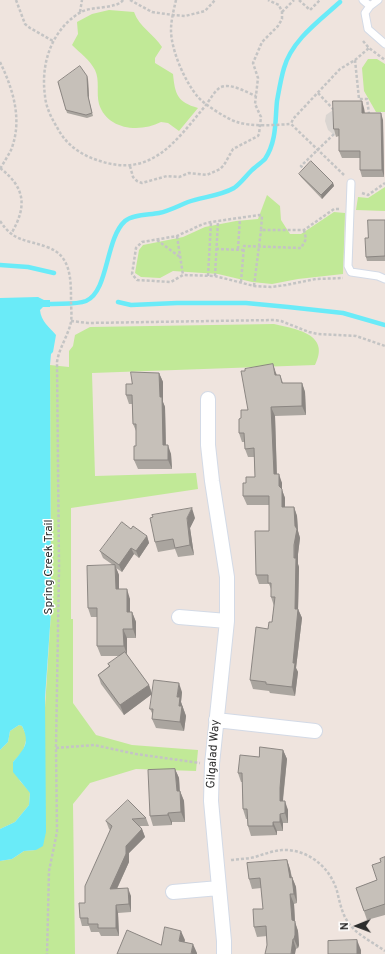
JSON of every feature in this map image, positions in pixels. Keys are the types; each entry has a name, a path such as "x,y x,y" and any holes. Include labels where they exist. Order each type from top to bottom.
{"street":[{"name":"Gilgalad Way","path":"208,399 208,445 226,577 227,621 212,764 211,801 224,954"},
{"path":"179,617 227,621"},
{"path":"216,720 315,730"},
{"path":"172,892 219,888"}],"lane":[{"path":"363,0 370,6"},
{"path":"378,0 370,6 366,13 368,29 385,44"},
{"path":"351,183 349,270 352,272 378,276 385,279"}],"path":[{"path":"16,0 25,24 53,41"},
{"path":"80,12 82,0"},
{"path":"123,0 117,5 99,7 80,12 64,25 49,49 44,80 45,97 49,111 61,135 82,154 109,164 130,166 141,164 154,158 180,137 215,92 222,87 230,86 256,96"},
{"path":"130,0 152,12 185,16 205,11 215,0"},
{"path":"176,0 171,29 172,43 189,83 206,105 236,122 261,125 291,124"},
{"path":"130,166 134,177 137,181 142,183 167,176 179,177 189,173 207,175 220,169 233,149 258,136 261,125 261,117 255,104 258,78 253,63 262,42 278,26 282,19 282,12 279,5 268,0"},
{"path":"282,12 294,0"},
{"path":"299,0 310,10 320,0"},
{"path":"291,124 293,119 340,69 355,60 369,48"},
{"path":"355,60 359,99 366,99 368,114 374,115"},
{"path":"0,62 9,80 16,107 17,128 11,150 0,168 11,176 18,185 22,196 22,210 17,224 11,234"},
{"path":"318,93 334,110"},
{"path":"291,124 362,194 368,195 385,183"},
{"path":"306,171 301,166 334,134"},
{"path":"262,230 304,230 334,209 350,209"},
{"path":"254,286 262,230 262,216 259,215 211,222 177,236 142,242 136,248 132,274 137,280 171,282 183,275 215,276 254,286 271,287 316,279 342,278 349,270"},
{"path":"238,250 240,218"},
{"name":"Spring Creek Trail","path":"0,221 11,234 23,241 48,247 58,252 67,264 70,275 71,321 57,362 59,568 56,748 57,832 49,871 46,954"},
{"path":"215,276 218,221"},
{"path":"208,276 211,222"},
{"path":"241,282 244,246 301,248 306,239 304,230"},
{"path":"177,236 183,275"},
{"path":"156,240 180,258"},
{"path":"216,249 244,250"},
{"path":"71,321 88,323 274,320 281,321 314,333 356,336 385,346"},
{"path":"56,748 94,745 171,760 212,764"},
{"path":"216,861 254,857 283,850 298,852 311,857 322,865 331,877 344,917 351,926 385,951"}],"green space":[{"path":"109,10 134,12 139,22 162,47 155,58 155,63 173,74 176,92 181,100 198,108 179,131 168,123 161,122 144,127 125,127 109,119 103,113 98,100 95,70 88,60 72,45 78,34 77,22 92,14"},
{"path":"368,59 377,59 385,64 385,112 376,112 364,91 362,68"},
{"path":"385,187 385,211 356,210 358,197 368,198"},
{"path":"267,195 280,206 281,220 290,234 301,234 334,212 345,213 343,274 298,279 272,284 252,282 218,274 173,271 160,278 141,277 135,273 139,250 143,245 183,237 205,227 236,221 258,219"},
{"path":"274,324 301,331 315,340 318,346 319,355 315,365 92,373 95,476 196,473 198,489 71,508 73,703 96,735 132,745 198,750 196,771 136,769 90,783 73,804 75,954 0,954 0,861 12,859 24,851 36,850 51,612 50,365 69,367 69,351 73,346 75,335 90,327"},
{"path":"19,725 22,726 27,737 23,751 13,762 20,781 30,792 29,805 15,822 0,829 0,750 8,742 10,731"}],"shaded area":[{"path":"333,110 336,110 336,134 334,135 328,130 325,121 326,115"}],"water":[{"path":"38,297 44,300 50,300 50,307 43,307 40,310 44,321 56,335 50,365 51,612 45,698 46,832 43,846 36,850 24,851 12,859 0,861 0,829 15,822 29,805 30,793 13,772 13,762 21,753 26,741 22,726 19,725 10,731 8,742 0,750 0,298"}],"building":[{"path":"80,66 87,76 88,96 92,113 86,115 66,110 58,82"},
{"path":"333,101 362,101 362,113 381,113 382,170 360,170 360,151 339,151 339,129 334,129"},
{"path":"311,161 333,183 321,195 299,174"},
{"path":"368,220 385,220 385,256 366,257 365,238 368,238"},
{"path":"273,364 275,375 280,375 282,383 302,383 302,406 271,407 274,474 279,474 279,486 282,489 282,507 294,507 295,526 297,529 294,545 294,558 296,558 295,609 298,609 292,687 266,684 266,682 250,680 256,627 268,629 269,622 272,622 275,597 271,597 271,583 268,583 268,575 256,575 255,531 269,531 269,496 243,496 243,483 246,483 246,477 255,477 254,448 245,449 244,433 239,433 239,419 241,418 241,410 248,410 241,371"},
{"path":"131,372 159,373 160,397 162,397 163,445 168,445 168,460 134,460 134,446 136,446 136,424 133,424 132,395 126,395 126,384 132,384"},
{"path":"192,508 187,518 190,545 175,548 173,539 155,542 150,518 153,517 152,515"},
{"path":"122,522 131,529 133,526 147,536 136,551 131,548 119,565 100,551"},
{"path":"115,565 116,589 127,589 127,612 132,612 133,629 123,629 124,646 97,646 97,608 88,608 87,566"},
{"path":"125,652 149,685 120,705 98,675 110,666 108,664"},
{"path":"154,680 179,683 177,697 180,697 179,706 182,706 180,722 152,719 153,709 150,709"},
{"path":"260,747 283,750 280,801 285,801 285,813 280,814 280,822 273,822 273,826 248,826 247,809 243,809 242,773 238,773 240,755 259,757"},
{"path":"175,769 177,791 180,791 181,812 168,813 168,815 150,816 148,770"},
{"path":"128,800 146,818 132,819 142,829 126,846 126,854 110,889 128,888 129,904 116,905 116,928 98,928 98,924 88,924 88,918 80,918 79,903 85,903 85,886 112,826 106,821"},
{"path":"385,857 385,904 364,911 356,888 377,880 372,865 381,862 380,859"},
{"path":"287,860 290,878 292,877 294,894 290,894 292,920 295,921 295,935 291,954 265,954 267,945 266,926 254,927 253,909 263,909 260,878 249,879 247,863"},
{"path":"165,927 181,931 179,941 193,944 191,954 117,954 127,930 161,945"},
{"path":"357,940 357,954 328,954 328,941"}],"waterway":[{"path":"50,304 82,302 86,301 93,295 99,287 114,240 125,221 132,217 163,212 188,202 229,191 241,182 265,159 274,138 277,101 283,72 288,58 293,49 307,32 340,2"},
{"path":"0,265 28,267 54,273"},
{"path":"118,302 131,305 246,303 343,313 385,325"}]}
